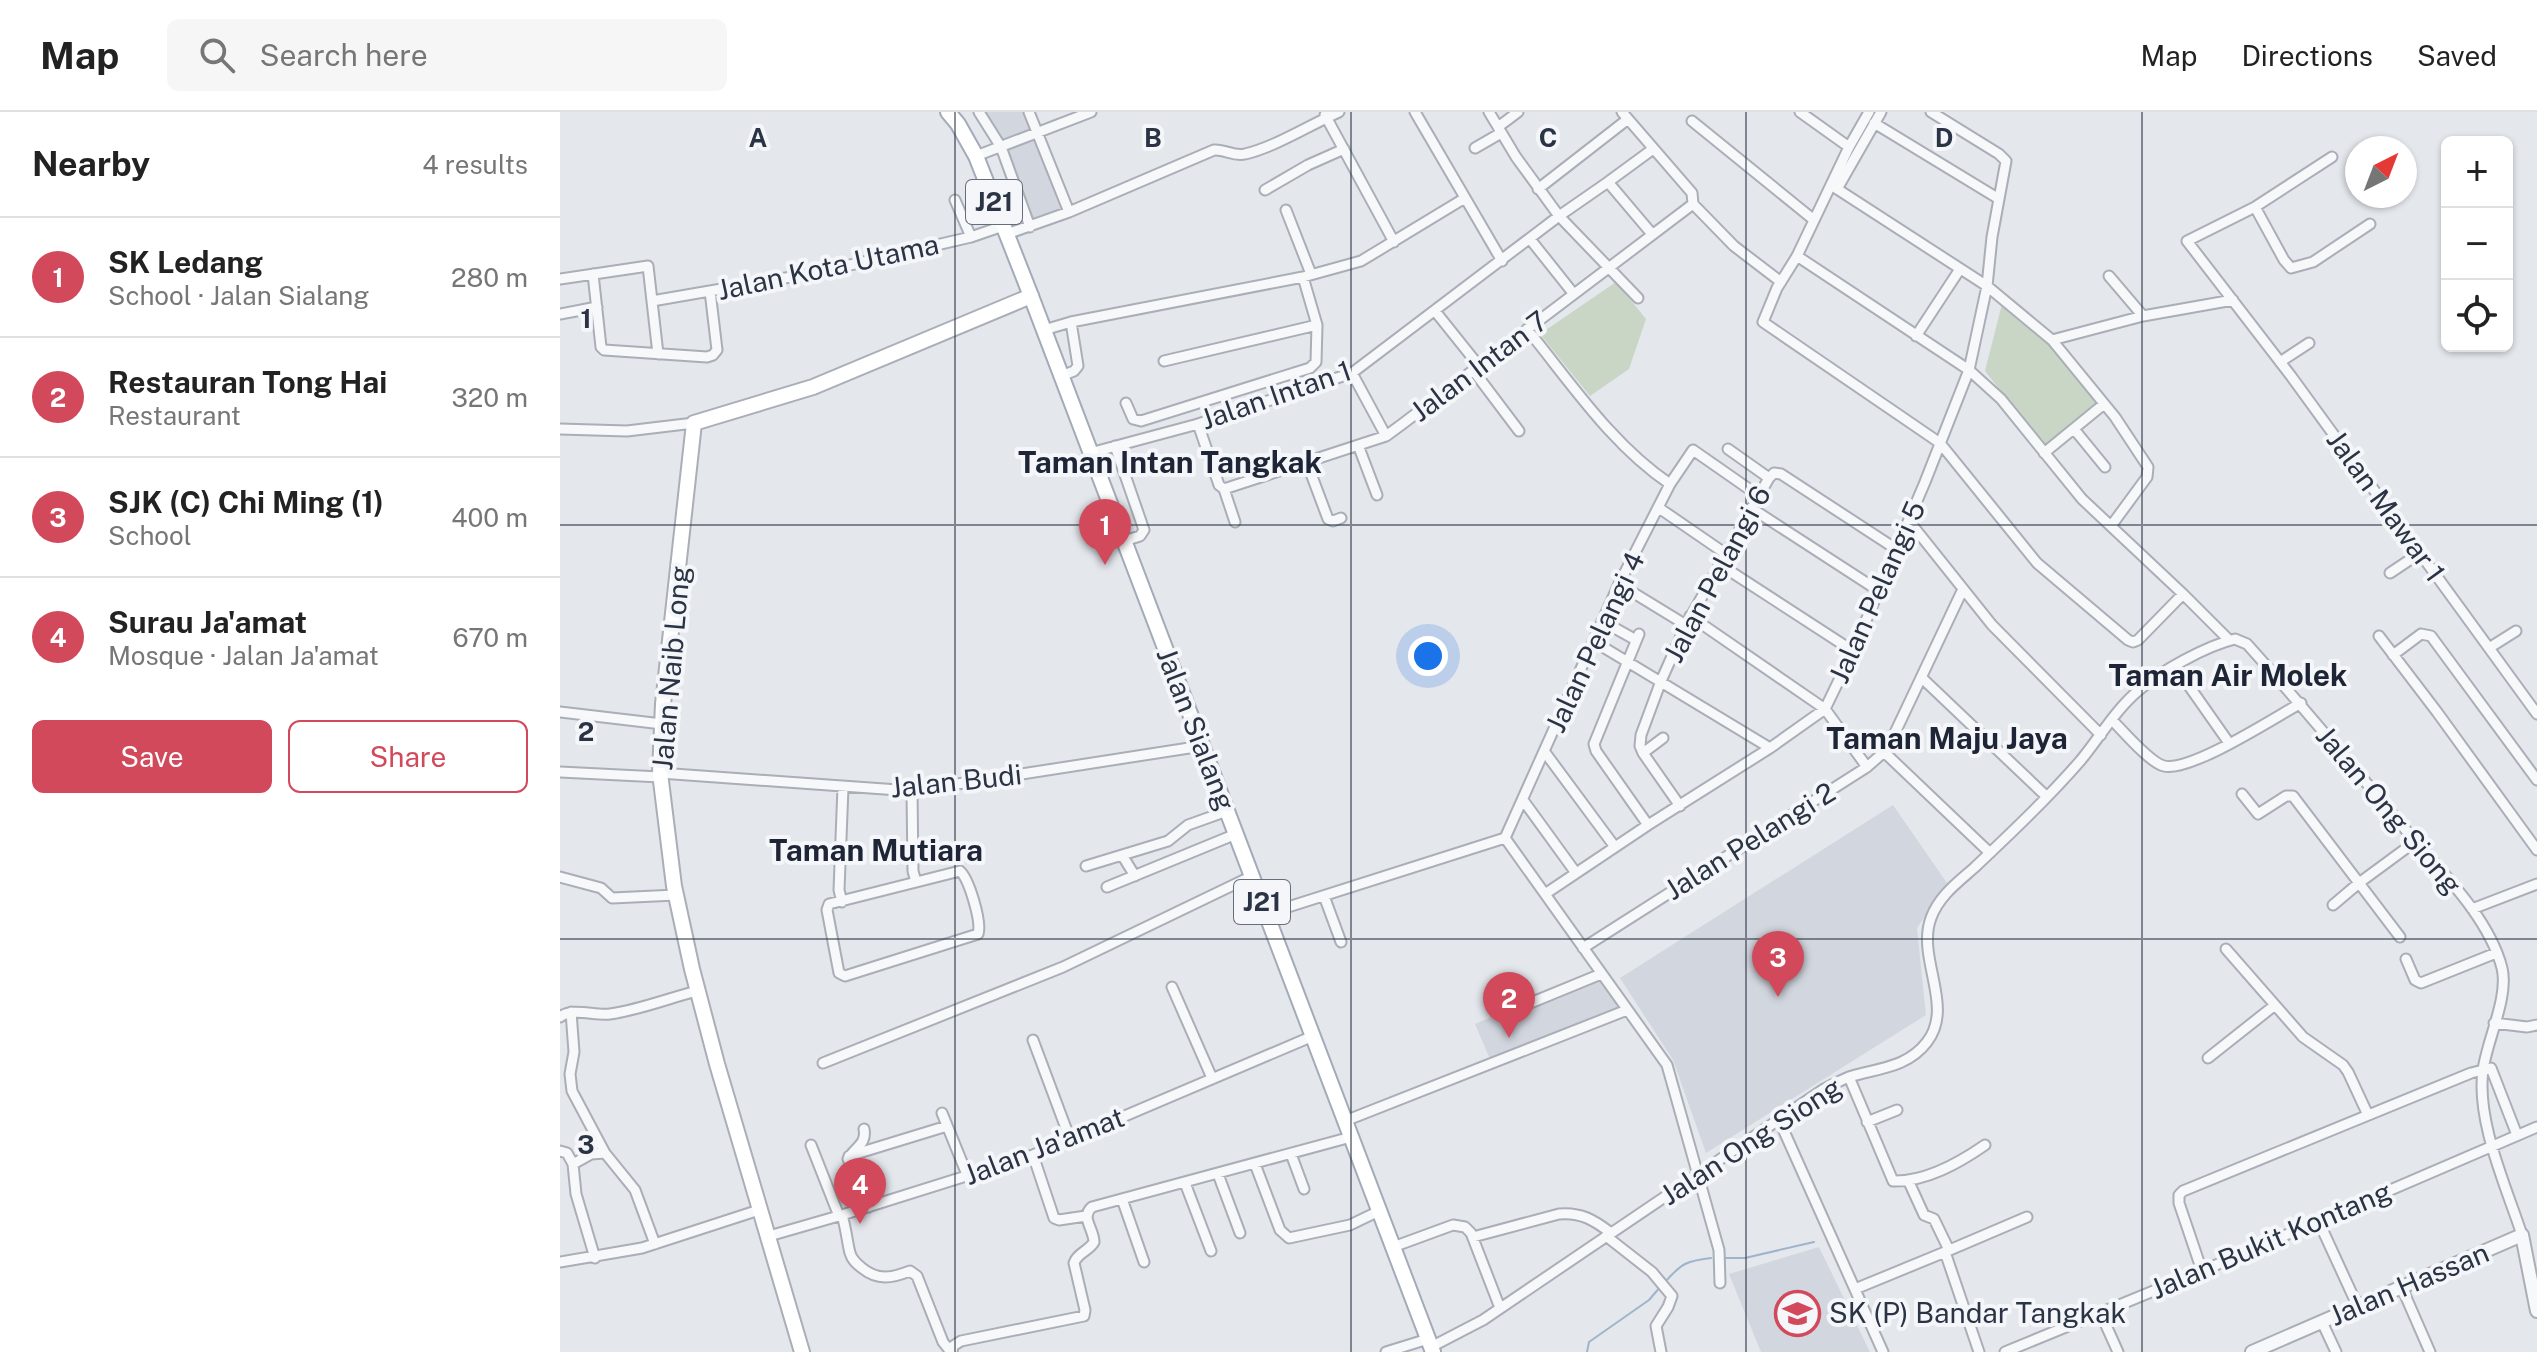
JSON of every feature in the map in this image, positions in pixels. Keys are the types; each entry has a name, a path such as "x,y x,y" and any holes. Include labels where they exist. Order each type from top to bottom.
{"main road":[{"name":"Jalan Sialang","path":"948,112 976,156 1031,296 1431,1346"},
{"path":"694,423 813,387 1031,296"},
{"name":"Jalan Naib Long","path":"694,423 662,724 660,775 676,895 697,991 802,1352"}],"street":[{"path":"979,112 1001,147 1030,227"},
{"path":"1029,112 1069,212"},
{"path":"976,156 1091,112"},
{"name":"Jalan Kota Utama","path":"652,301 820,272 971,237 1030,227 1214,150 1242,155 1325,115 1339,112"},
{"path":"1415,112 1502,261"},
{"path":"1489,112 1559,216 1638,298"},
{"path":"1475,148 1518,112"},
{"path":"1800,112 1849,147"},
{"path":"1834,187 1849,147 1869,112"},
{"path":"1881,112 1814,220 1763,322 1940,443 2037,563 2128,640 2138,640 2183,594"},
{"name":"Jalan Pelangi 5","path":"1545,894 1825,709 1909,521 1969,370 1987,286 1992,237 2007,163 1999,154 1931,112"},
{"path":"1325,115 1394,242"},
{"path":"1538,189 1625,116 1690,190 1694,197 1693,204 1734,246 1781,282"},
{"path":"1692,121 1814,220"},
{"path":"1874,123 1999,199"},
{"path":"1265,190 1344,149"},
{"name":"Jalan Intan 1","path":"1090,453 1198,424 1352,373 1653,149"},
{"path":"2332,157 2255,207 2291,268 2313,262 2370,224"},
{"path":"1608,182 1652,234"},
{"path":"1834,187 1987,286 2052,340 2104,404 2148,467 2144,482 2111,526"},
{"path":"1044,330 1361,261 1465,198"},
{"path":"955,200 971,237"},
{"name":"Jalan Intan 7","path":"1226,489 1386,436 1693,204"},
{"name":"Jalan Mawar 1","path":"2255,207 2187,241 2280,362 2537,714"},
{"path":"1126,403 1133,419 1141,421 1310,368 1316,362 1317,325 1307,275 1286,210"},
{"path":"1530,239 1573,293"},
{"path":"1797,256 1969,370 2001,399 2082,499 2229,640"},
{"path":"560,279 648,266 658,354"},
{"path":"1916,336 1960,269"},
{"path":"593,274 601,347 604,350 713,355 717,350 710,291"},
{"path":"2109,276 2143,316"},
{"path":"2052,340 2143,316 2233,300"},
{"path":"560,314 597,307"},
{"path":"1435,311 1519,431"},
{"path":"1061,376 1078,366 1071,322"},
{"path":"1164,361 1317,325"},
{"path":"1527,329 1621,443 1641,463 1670,484"},
{"path":"2280,362 2309,343"},
{"path":"1352,373 1386,436"},
{"path":"2044,453 2104,404"},
{"path":"560,429 627,431 694,423"},
{"path":"1198,424 1219,485 1226,489 1235,522"},
{"path":"2074,429 2105,467"},
{"path":"1358,445 1377,495"},
{"path":"1115,446 1144,530 1142,535 1124,541"},
{"path":"1728,449 1769,478"},
{"name":"Jalan Pelangi 4","path":"1505,838 1619,584 1670,484 1693,450 1759,496"},
{"path":"1307,463 1328,519 1341,518"},
{"name":"Jalan Pelangi 6","path":"1643,753 1641,735 1688,621 1774,473 1781,474 1896,549"},
{"path":"1659,508 1726,554"},
{"path":"1751,508 1879,591"},
{"path":"1909,521 1992,625 2101,735"},
{"path":"2390,573 2420,553"},
{"path":"1719,564 1853,651"},
{"path":"1619,584 1688,621 1825,709 1867,767"},
{"name":"Jalan Pelangi 2","path":"1583,948 1867,767 1884,752 1963,589"},
{"path":"1602,621 1637,637 1594,744 1648,825"},
{"path":"2489,648 2516,631"},
{"path":"2393,655 2421,634 2431,636 2537,780"},
{"path":"2379,636 2537,850"},
{"name":"Jalan Ong Siong","path":"1386,1352 1431,1346 1483,1320 1824,1089 1849,1077 1913,1057 1934,1029 1937,1002 1927,946 1929,923 1944,895 2046,796 2138,690 2175,666 2229,640 2238,639 2244,641 2301,703 2472,909 2496,953 2503,977 2483,1070 2483,1096 2493,1145 2522,1235 2537,1311"},
{"path":"1593,641 1770,748"},
{"path":"2175,666 2229,743"},
{"path":"1922,678 2046,796"},
{"path":"2112,720 2157,763 2170,766 2201,758 2301,703"},
{"path":"560,712 662,724"},
{"path":"1663,738 1643,753 1680,806"},
{"name":"Jalan Budi","path":"560,772 912,791 1202,746"},
{"path":"1544,751 1615,847"},
{"path":"1884,752 1990,853"},
{"path":"842,902 839,890 843,787"},
{"path":"912,791 913,871 916,882"},
{"path":"2242,794 2258,814 2286,796 2293,796 2400,937"},
{"path":"1523,800 1576,873"},
{"path":"1086,866 1168,841 1188,825 1227,811"},
{"path":"1107,887 1236,834"},
{"path":"1266,914 1505,838 1667,1065 1719,1250 1720,1283"},
{"path":"2333,905 2416,841"},
{"path":"1122,855 1135,876"},
{"path":"960,871 965,875 980,927 978,934 845,976 838,971 827,908 832,903 842,902 960,871"},
{"path":"823,1063 1063,967 1252,876"},
{"path":"560,877 601,888 612,898 676,895"},
{"path":"2472,909 2537,884"},
{"path":"1324,896 1341,942"},
{"path":"2226,949 2303,1037 2343,1065 2368,1115"},
{"path":"2406,959 2415,980 2421,983 2496,953"},
{"path":"1523,1006 1601,974"},
{"path":"1172,987 1212,1078"},
{"path":"560,1017 571,1012 610,1014 697,991"},
{"path":"2208,1058 2275,1005"},
{"path":"1345,1121 1627,1010"},
{"path":"571,1012 574,1052 570,1074 572,1091 605,1153 635,1190 655,1244"},
{"path":"2494,1023 2527,1027 2537,1025"},
{"name":"Jalan Ja'amat","path":"769,1236 1033,1155 1313,1036"},
{"path":"1033,1040 1070,1139"},
{"path":"2202,1271 2179,1203 2179,1195 2183,1191 2491,1068 2517,1135"},
{"path":"1849,1077 1891,1178 1895,1181 1927,1176 1985,1145"},
{"path":"1867,1122 1897,1110"},
{"path":"942,1113 968,1177"},
{"path":"1779,1120 1883,1352"},
{"path":"849,1156 947,1126"},
{"name":"Jalan Bukit Kontang","path":"2005,1352 2537,1127"},
{"path":"849,1156 862,1145 864,1129"},
{"path":"951,1352 953,1346 961,1341 1084,1316 1074,1263 1076,1257 1094,1242 1086,1216 1092,1207 1351,1137"},
{"path":"811,1145 848,1234 853,1259 871,1275 881,1278 910,1271 917,1276 943,1342 951,1352"},
{"path":"560,1151 567,1153 573,1164 576,1194 595,1258"},
{"path":"573,1164 591,1154 605,1153"},
{"path":"1291,1154 1304,1189"},
{"path":"1033,1155 1054,1218 1086,1216"},
{"path":"849,1156 869,1207"},
{"path":"1255,1164 1281,1232 1293,1238 1350,1225 1379,1211"},
{"path":"1218,1174 1240,1233"},
{"path":"1908,1180 1924,1215 1934,1219 1979,1352"},
{"path":"1185,1183 1211,1251"},
{"path":"1122,1199 1144,1262"},
{"path":"560,1262 618,1254 759,1210"},
{"path":"1473,1237 1559,1214 1571,1213 1595,1221 1672,1296 1656,1326 1661,1352"},
{"path":"1855,1289 2027,1217"},
{"path":"2318,1220 2358,1307"},
{"path":"1393,1247 1457,1225 1465,1227 1473,1237 1500,1308"},
{"name":"Jalan Hassan","path":"2252,1352 2522,1235"},
{"path":"2402,1288 2430,1352"},
{"path":"2100,1312 2118,1352"},
{"path":"2322,1322 2336,1352"}],"shaded area":[{"path":"975,112 1033,112 1072,213 1028,230 997,146"},
{"path":"1893,805 1947,883 1917,928 1926,1015 1706,1153 1673,1060 1620,978"},
{"path":"1596,972 1627,1014 1493,1066 1475,1024"},
{"name":"SK (P) Bandar Tangkak","path":"1819,1247 1870,1352 1761,1352 1729,1274"}],"green space":[{"path":"1616,282 1646,319 1629,369 1590,396 1540,334"},
{"path":"2002,304 2045,339 2099,402 2045,447 1985,371"}],"waterway":[{"path":"1722,1258 1745,1258 1814,1242"},
{"path":"1665,1282 1685,1264 1711,1258"},
{"path":"1587,1352 1589,1342 1649,1300 1661,1286"}],"place":[{"name":"SK Ledang","path":"1105,565"},
{"name":"SJK (C) Chi Ming (1)","path":"1778,997"},
{"name":"Restauran Tong Hai","path":"1509,1038"},
{"name":"Surau Ja'amat","path":"860,1224"},
{"name":"SK (P) Bandar Tangkak","path":"1798,1313"}],"district":[{"name":"Taman Intan Tangkak","path":"1170,463"},
{"name":"Taman Air Molek","path":"2228,676"},
{"name":"Taman Maju Jaya","path":"1947,739"},
{"name":"Taman Mutiara","path":"876,851"}]}
